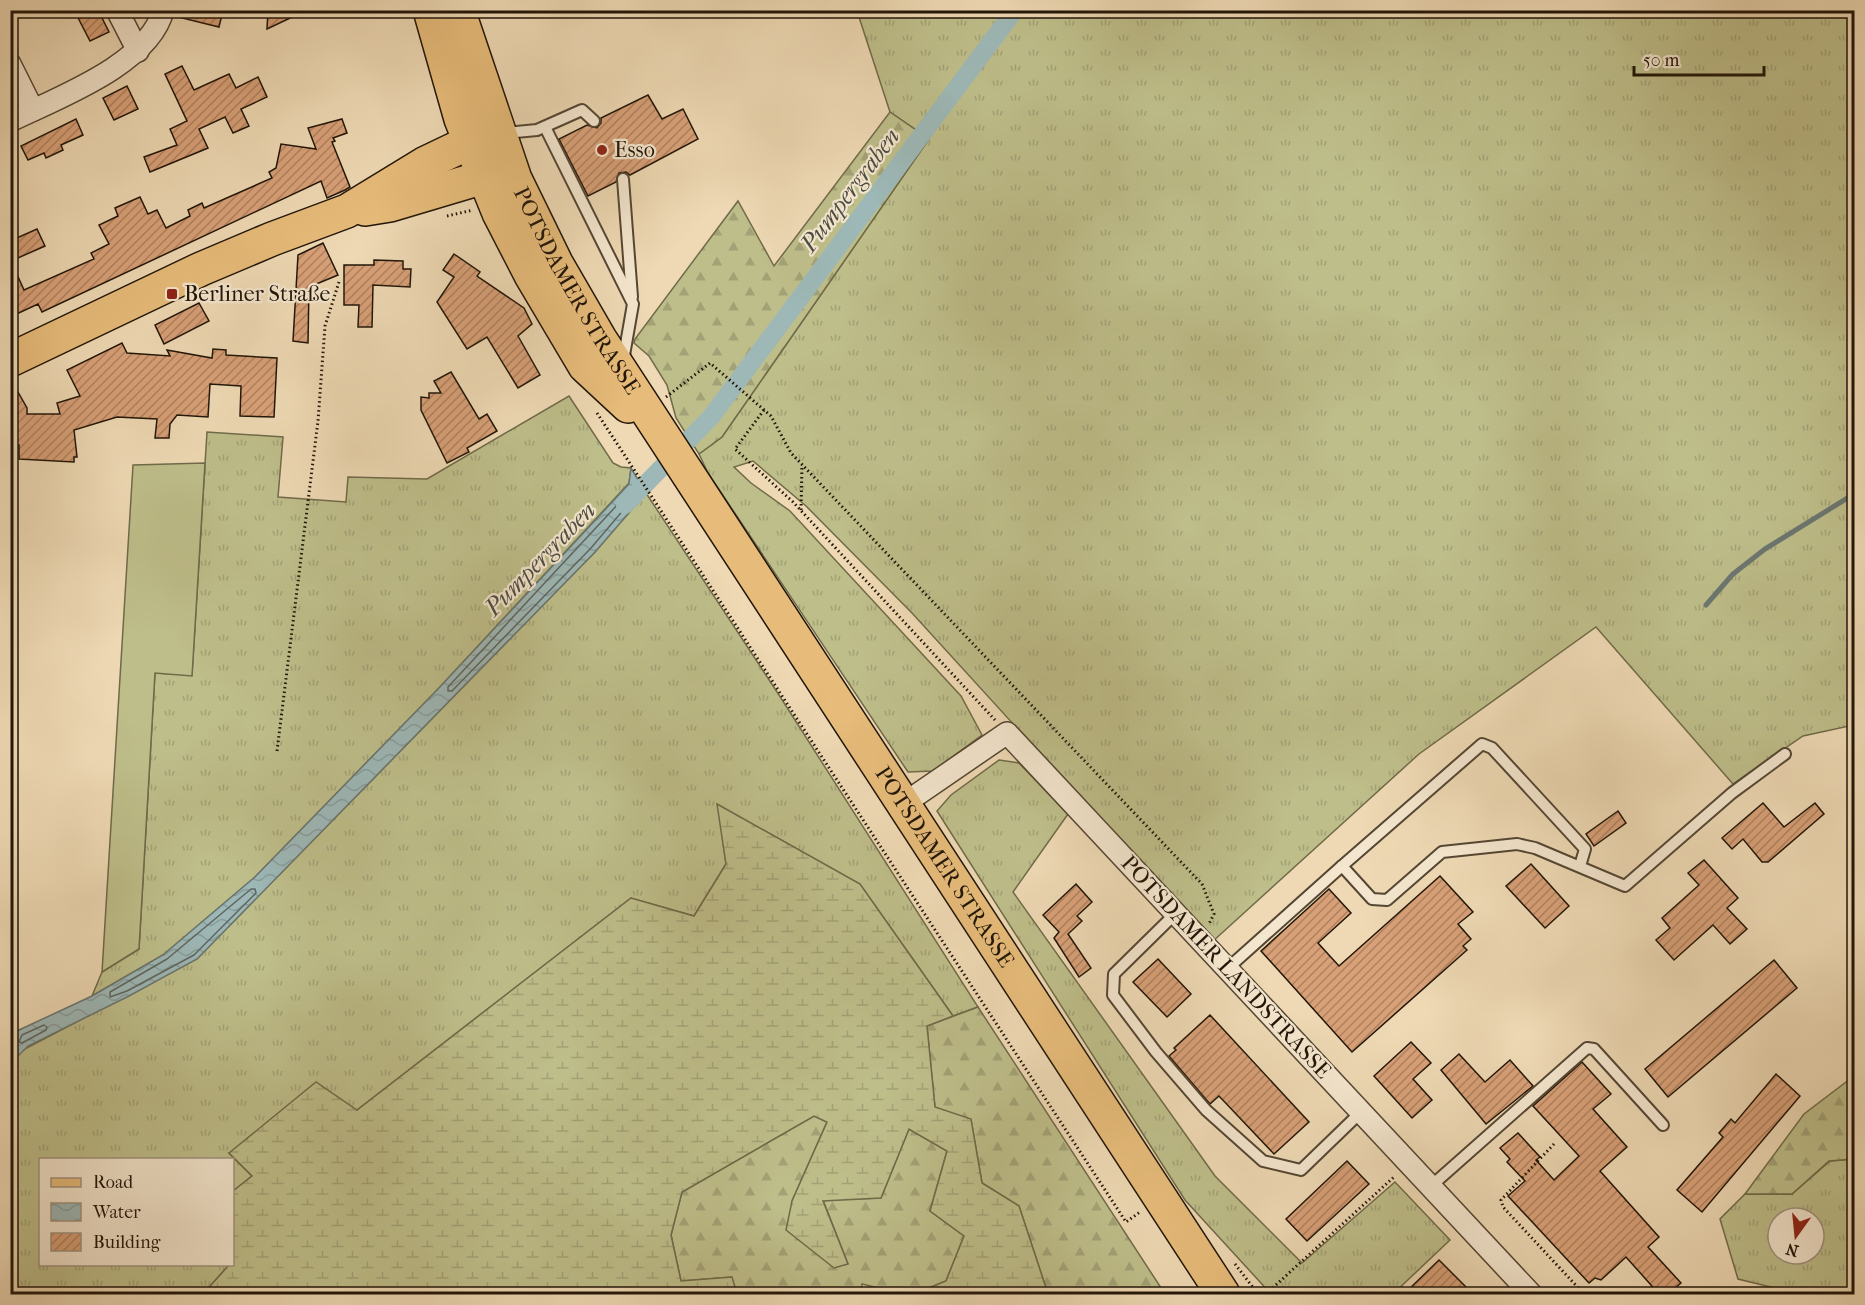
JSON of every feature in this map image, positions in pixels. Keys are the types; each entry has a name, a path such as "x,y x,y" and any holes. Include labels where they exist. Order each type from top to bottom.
{"main road":[{"path":"430,10 491,142"},
{"path":"347,211 390,205 484,177 496,166 458,10"},
{"path":"10,360 201,269 347,211 424,164 491,142"},
{"name":"POTSDAMER STRASSE","path":"491,142 556,263 621,372 1223,1294"},
{"name":"POTSDAMER STRASSE","path":"484,177 531,275 585,366 666,441"}],"street":[{"path":"117,10 138,51"},
{"path":"10,121 122,64 138,51 156,29 163,10"},
{"path":"10,64 33,110"},
{"path":"902,805 1007,733"},
{"name":"POTSDAMER LANDSTRASSE","path":"1007,733 1228,968 1407,1164 1531,1294"}],"lane":[{"path":"491,142 545,127 582,110 594,121"},
{"path":"545,127 633,303"},
{"path":"621,372 633,303 623,179"},
{"path":"1228,968 1482,744 1492,748 1585,849 1580,866"},
{"path":"1342,866 1372,900 1387,900 1442,852 1517,844 1535,848 1625,886 1732,793 1785,754"},
{"path":"1176,913 1114,974 1113,994 1156,1052 1206,1110 1263,1161 1301,1170 1360,1112"},
{"path":"1430,1187 1587,1048 1596,1052 1663,1125"}],"path":[{"path":"277,751 318,421 325,326 339,282"},
{"path":"662,400 710,363 771,416 791,453 802,465 1202,884 1214,914 1201,939"},
{"path":"764,410 735,449 801,511 1007,733"},
{"path":"630,464 1126,1222"},
{"path":"801,511 802,465"},
{"path":"1554,1144 1501,1200 1503,1207 1584,1294"},
{"path":"1266,1294 1407,1164"}],"green space":[{"path":"857,11 1854,11 1854,725 1803,736 1733,784 1596,627 1419,754 1212,942 912,613 806,506 753,461 734,467 751,483 790,511 961,696 982,735 933,771 908,772 708,473 699,454 722,437 929,139 890,112"},
{"path":"890,112 929,139 722,437 699,454 676,418 667,385 649,356 634,343 635,339 738,201 774,266"},
{"path":"569,396 613,463 631,468 629,483 439,688 255,877 163,955 92,996 102,972 139,949 155,673 192,675 207,432 283,437 278,497 346,502 348,477 427,479"},
{"path":"205,463 192,676 155,673 139,949 102,972 133,465"},
{"path":"646,493 779,695 978,1007 953,1016 860,884 718,805 726,864 694,916 631,898 357,1110 229,1153 234,1158 39,1158 39,1266 228,1266 203,1294 11,1294 10,1063 19,1052 197,959 595,552"},
{"path":"999,760 1019,763 1068,814 1013,892 1215,1176 1302,1263 1395,1182 1450,1240 1393,1294 1271,1294 1185,1200 937,811 951,795"},
{"path":"717,804 860,884 953,1016 927,1026 935,1107 971,1119 982,1183 1019,1206 1048,1294 914,1294 946,1281 964,1236 930,1211 947,1151 909,1129 881,1198 823,1201 848,1264 834,1268 786,1230 792,1201 827,1122 814,1116 682,1192 671,1235 681,1281 732,1277 737,1294 203,1294 228,1266 234,1266 234,1190 252,1176 229,1153 316,1082 357,1110 631,898 694,916 726,864"},
{"path":"978,1007 1165,1294 1048,1294 1019,1206 982,1183 971,1120 935,1108 927,1026"},
{"path":"1854,1076 1854,1159 1829,1161 1792,1194 1745,1194 1804,1114"},
{"path":"814,1116 827,1122 792,1201 848,1264 823,1200 881,1198 909,1129 947,1151 930,1211 964,1236 946,1281 914,1294 902,1294 862,1284 861,1294 737,1294 731,1277 681,1281 671,1235 682,1192"},
{"path":"234,1158 252,1176 234,1190"},
{"path":"1854,1159 1854,1294 1800,1294 1738,1279 1720,1219 1745,1194 1792,1194 1830,1161"}],"water":[{"path":"631,468 646,493 595,552 197,959 28,1046 11,1063 11,1037 19,1030 92,996 163,955 255,877 439,688 629,484"}],"building":[{"path":"74,10 98,10 109,32 90,41"},
{"path":"175,10 223,10 219,27 174,16"},
{"path":"268,10 307,10 267,29"},
{"path":"182,66 194,90 229,74 236,88 258,77 267,97 241,109 249,126 233,133 225,117 199,129 208,148 150,172 144,157 177,145 170,129 187,121 165,74"},
{"path":"127,86 138,109 114,120 103,98"},
{"path":"648,95 662,119 683,109 698,139 630,175 626,172 619,173 616,182 588,196 559,139 587,125 597,128 601,123 601,118"},
{"path":"76,119 83,135 61,145 63,150 46,158 44,153 28,160 21,146"},
{"path":"342,119 347,133 333,138 335,141 332,142 350,187 345,190 327,198 321,181 42,312 38,304 10,317 10,241 37,229 45,246 11,261 24,290 94,259 91,253 109,244 99,225 118,216 115,208 140,197 148,214 157,210 166,228 190,216 188,210 202,203 204,208 272,178 269,172 276,168 281,144 316,149 308,128"},
{"path":"323,243 338,275 309,287 308,343 293,341 298,255"},
{"path":"454,254 480,272 477,276 524,308 532,324 518,336 540,375 518,388 487,337 467,349 437,302 454,277 443,270"},
{"path":"374,260 403,261 403,269 411,269 410,287 373,285 372,327 358,327 359,305 344,305 344,265 374,265"},
{"path":"199,303 209,321 164,344 155,325"},
{"path":"122,343 127,353 170,356 167,350 212,358 213,349 226,350 226,355 277,358 274,417 240,416 241,386 210,384 208,417 177,415 170,424 169,438 155,438 157,419 117,417 74,430 77,457 74,457 74,462 19,459 19,445 10,446 10,378 27,408 27,414 60,414 57,403 80,396 67,370"},
{"path":"451,372 479,419 487,414 497,431 467,448 469,452 447,463 421,410 421,397 429,398 429,393 441,393 434,381"},
{"path":"1763,803 1784,827 1815,803 1824,814 1768,862 1762,862 1743,839 1732,849 1722,838"},
{"path":"1618,811 1626,823 1594,846 1586,834"},
{"path":"1704,860 1738,898 1727,908 1747,929 1730,944 1713,925 1674,960 1656,940 1670,928 1662,918 1699,885 1688,873"},
{"path":"1531,864 1569,906 1545,928 1506,886"},
{"path":"1440,876 1473,912 1458,924 1471,939 1463,946 1467,950 1352,1052 1261,951 1329,889 1351,913 1318,943 1339,966"},
{"path":"1076,884 1092,902 1077,916 1082,921 1068,934 1091,968 1079,977 1054,938 1059,932 1043,915"},
{"path":"1158,959 1191,994 1167,1017 1133,982"},
{"path":"1774,960 1797,988 1668,1097 1645,1069"},
{"path":"1210,1015 1309,1122 1274,1154 1219,1096 1210,1104 1169,1056 1176,1050 1174,1048"},
{"path":"1411,1042 1431,1063 1413,1079 1432,1100 1412,1118 1374,1076"},
{"path":"1459,1054 1485,1082 1510,1060 1533,1086 1486,1124 1441,1070"},
{"path":"1582,1062 1611,1094 1593,1109 1627,1147 1600,1171 1659,1237 1648,1247 1681,1283 1668,1294 1659,1294 1626,1257 1601,1280 1595,1278 1589,1283 1508,1196 1525,1181 1507,1162 1510,1159 1500,1148 1518,1133 1540,1157 1536,1160 1554,1180 1579,1156 1533,1106"},
{"path":"1776,1074 1800,1096 1702,1212 1677,1190 1723,1137 1719,1133 1731,1119 1735,1123"},
{"path":"1347,1161 1369,1184 1307,1241 1286,1219"},
{"path":"1439,1260 1473,1294 1404,1294"}],"waterway":[{"name":"Pumpergraben","path":"625,505 711,417 1015,10"},
{"path":"1706,605 1733,574 1765,549 1854,494"}],"place":[{"name":"Esso","path":"602,150"},
{"name":"Berliner Straße","path":"172,294"}]}
